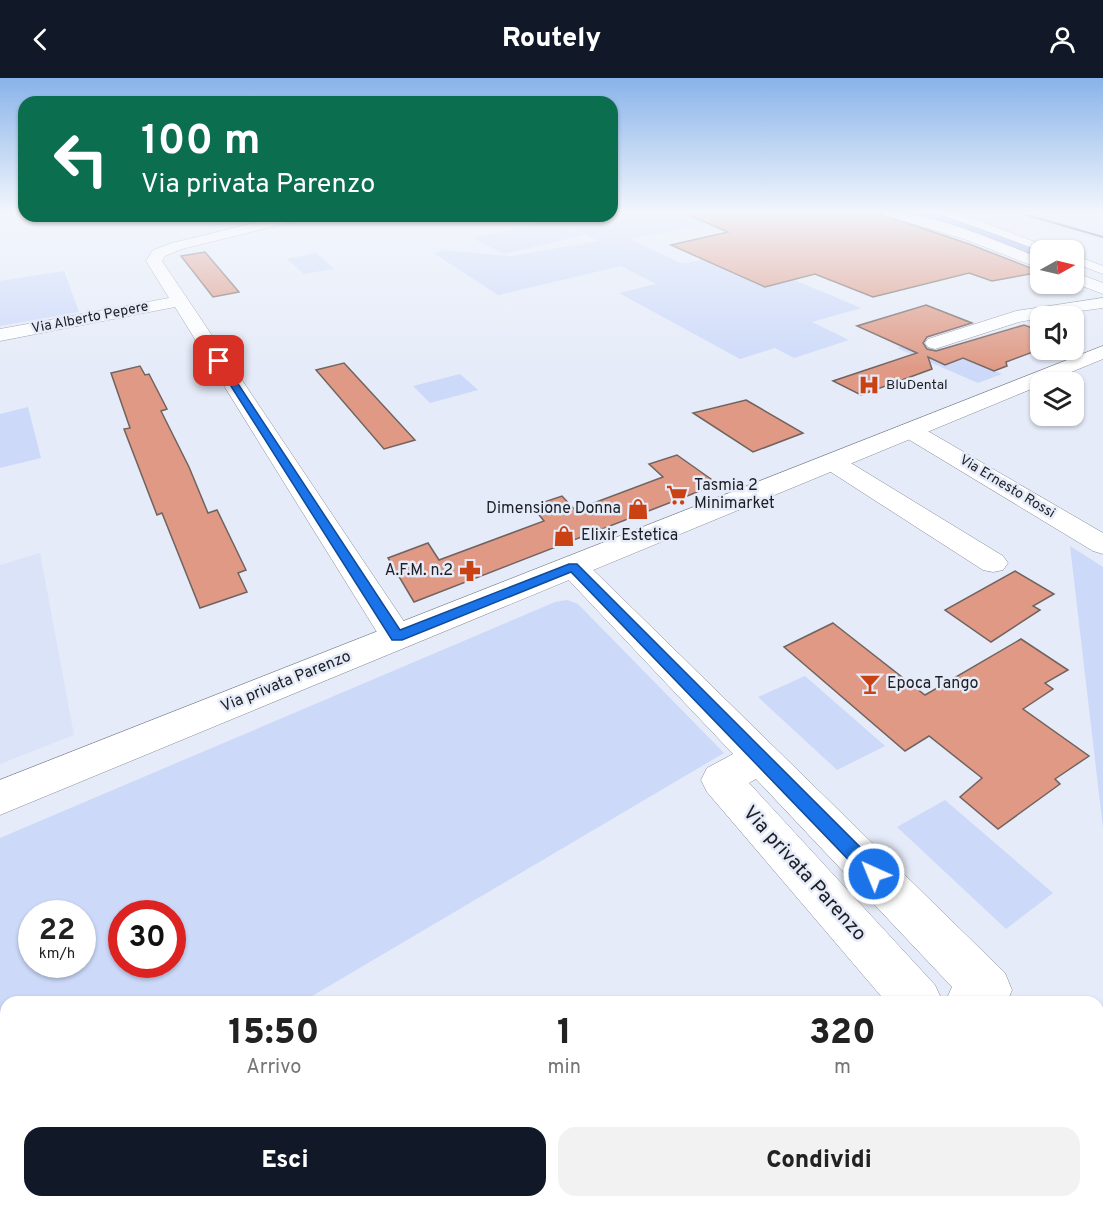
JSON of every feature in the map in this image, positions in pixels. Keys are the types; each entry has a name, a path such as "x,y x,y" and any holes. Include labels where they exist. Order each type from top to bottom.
{"street":[{"path":"156,265 397,637"},
{"path":"1084,281 1103,289"},
{"name":"Via Alberto Pepere","path":"0,335 180,301"},
{"path":"935,343 1016,316 1103,303"},
{"name":"Via privata Parenzo","path":"0,798 1103,352"},
{"name":"Via Ernesto Rossi","path":"911,430 1103,545"},
{"path":"832,462 993,563"},
{"path":"573,567 988,990 979,996"},
{"name":"Via privata Parenzo","path":"761,758 721,780 913,996"}],"shaded area":[{"path":"293,265 329,265 334,269 304,274"},
{"path":"451,265 758,265 861,308 812,322 849,340 794,358 775,348 740,359 619,293 656,284 621,266 498,295"},
{"path":"64,271 79,312 0,326 0,281"},
{"path":"921,339 1002,374 978,383 897,348"},
{"path":"460,374 478,390 430,403 413,386"},
{"path":"28,407 41,458 0,468 0,414"},
{"path":"1070,546 1103,567 1103,828"},
{"path":"40,553 74,735 0,764 0,565"},
{"path":"567,600 578,604 724,753 312,996 0,996 0,838 555,602"},
{"path":"805,676 885,746 837,770 758,697"},
{"path":"945,800 1053,893 1006,929 897,827"}],"building":[{"path":"188,265 216,265 239,292 213,297"},
{"path":"715,265 1022,265 1030,268 1030,274 992,281 969,273 873,297 815,274 765,287"},
{"path":"926,305 972,323 927,337 923,343 927,349 936,351 1024,325 1030,327 1030,353 1006,362 1007,366 994,371 963,358 945,365 928,357 932,369 861,395 833,381 917,353 857,326"},
{"path":"344,363 415,440 384,449 316,370"},
{"path":"140,366 145,375 149,374 167,409 161,411 189,467 208,513 217,510 246,570 238,573 247,592 200,608 162,513 157,515 124,429 130,428 111,373"},
{"path":"746,400 803,433 753,452 693,413"},
{"path":"677,455 718,484 414,602 388,558 428,543 439,560 544,521 532,506 562,496 575,510 663,477 649,464"},
{"path":"1015,571 1054,594 1033,606 1040,610 991,642 945,610"},
{"path":"833,623 925,695 1021,639 1068,670 1045,683 1053,689 1023,709 1089,756 1055,779 1060,784 998,829 960,797 982,778 929,736 905,751 784,647"}],"place":[{"name":"BluDental","path":"869,385"},
{"name":"Tasmia 2 Minimarket","path":"677,495"},
{"name":"Dimensione Donna","path":"638,509"},
{"name":"Elixir Estetica","path":"564,536"},
{"name":"A.F.M. n.2","path":"470,571"},
{"name":"Epoca Tango","path":"870,684"}],"route":[{"path":"219,361 397,637 573,567 874,874"}]}
